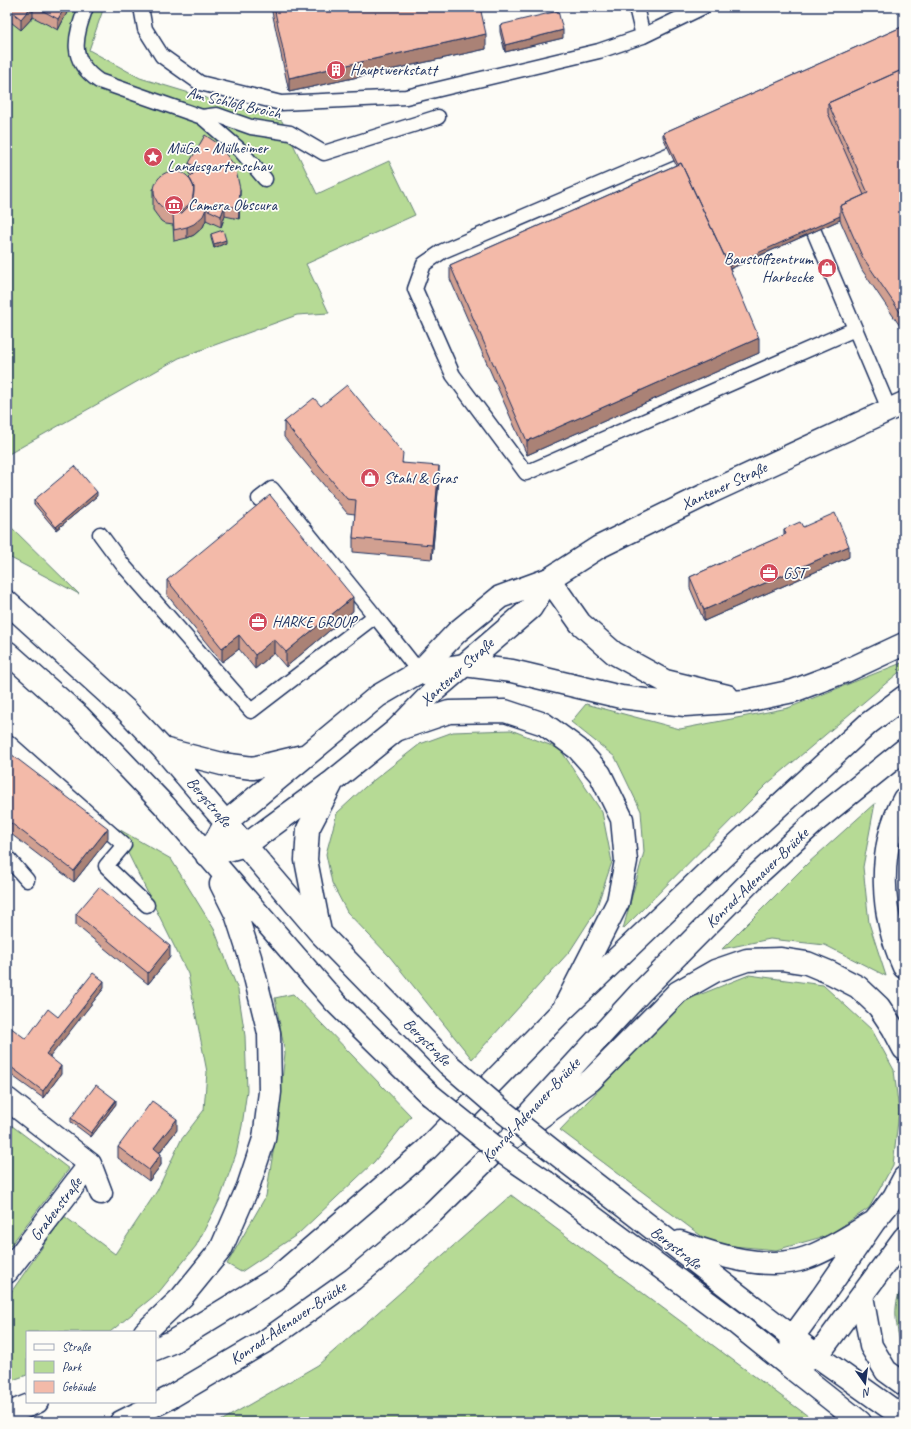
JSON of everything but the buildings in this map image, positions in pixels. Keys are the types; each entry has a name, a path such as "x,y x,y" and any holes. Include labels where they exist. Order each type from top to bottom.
{"main road":[{"name":"Xantener Straße","path":"419,672 457,632 500,598 549,579 599,547 709,493 897,406"},
{"name":"Xantener Straße","path":"396,730 434,691 530,608 549,579"},
{"path":"549,579 580,623 614,653 665,681 746,701"},
{"name":"Bergstraße","path":"7,602 126,710 163,749 320,933 448,1064 500,1109 792,1338 904,1418"},
{"path":"207,856 226,822 310,754 378,696 419,672 464,665 512,671 621,697 685,705 746,701 793,691 846,671 904,644"},
{"name":"Bergstraße","path":"7,652 84,721 173,814 207,856 336,1003 429,1094 496,1148 546,1182 737,1324 860,1422"},
{"path":"156,1349 172,1342 275,1279 426,1150 563,1010 735,846 857,733 904,697"},
{"path":"207,856 246,845 333,781 396,730 449,712 504,711 544,724 578,749 600,774 622,819 626,861 618,902 563,1010"},
{"path":"163,749 222,764 253,768 310,754"},
{"name":"Konrad-Adenauer-Brücke","path":"121,1422 169,1398 264,1342 353,1279 433,1212 498,1148 640,993 758,874 817,820 904,750"},
{"path":"320,933 306,860 308,829 333,781"},
{"path":"904,799 891,834 886,861 885,895 889,925 904,967"},
{"path":"146,1331 182,1297 220,1249 248,1187 264,1139 270,1092 269,1033 256,976 236,914 207,856"},
{"path":"498,1148 591,1080 678,992 715,971 747,960 781,959 807,963 858,987 879,1007 893,1028 904,1049"},
{"name":"Grabenstraße","path":"7,1098 90,1164 101,1193"},
{"name":"Grabenstraße","path":"7,1272 90,1164"},
{"path":"904,1178 894,1197 874,1222 792,1338 789,1366 817,1356 904,1238"},
{"path":"659,1234 709,1253 764,1264 805,1258 874,1222"},
{"path":"862,1296 871,1346 886,1371 904,1384"},
{"path":"7,1414 35,1403"}],"lane":[{"name":"Am Schloß Broich","path":"86,7 78,32 76,50 78,58 86,71 99,81 202,117 218,115 251,127 290,133 324,153 438,117"},
{"path":"141,7 145,29 162,56 200,83 281,103 406,97 599,52 643,36 703,7"},
{"path":"636,7 643,36"},
{"path":"202,117 240,150 265,179"},
{"path":"698,142 443,251 424,264 414,289 453,375 526,474 855,329"},
{"path":"800,200 855,329 897,406"},
{"path":"259,499 272,489 434,691"},
{"path":"100,534 128,570 251,711 375,616"},
{"path":"7,741 124,844 106,866 148,905"},
{"path":"7,857 27,880"}],"green space":[{"path":"7,7 104,7 89,50 140,78 282,121 317,194 389,161 415,215 306,264 329,313 297,315 179,358 7,455"},
{"path":"7,523 79,594 7,556"},
{"path":"904,662 904,668 766,785 623,929 644,852 641,811 615,757 571,722 586,704 680,729 788,708"},
{"path":"511,730 560,749 602,812 612,862 595,912 570,951 472,1059 390,957 347,912 332,883 326,854 337,813 365,787 420,744 453,732"},
{"path":"875,803 863,867 869,923 886,976 825,945 770,939 722,949 807,864"},
{"path":"115,827 171,859 214,929 238,990 245,1036 247,1090 242,1126 236,1154 220,1199 196,1246 159,1292 111,1331 26,1331 26,1375 7,1382 7,1298 64,1216 115,1254 157,1191 181,1140 204,1110 207,1072 188,974"},
{"path":"749,975 823,985 872,1030 894,1070 899,1112 893,1165 869,1208 829,1235 776,1250 712,1244 560,1130 684,1001"},
{"path":"293,994 411,1116 374,1162 298,1234 241,1272 227,1264 266,1196 277,1128 285,1053 275,998"},
{"path":"7,1122 69,1169 7,1250"},
{"path":"511,1195 816,1422 219,1422 318,1365"},
{"path":"904,1284 904,1357 897,1329 896,1311 899,1293"}],"place":[{"name":"Hauptwerkstatt","path":"336,70"},
{"name":"MüGa - Mülheimer Landesgartenschau","path":"153,157"},
{"name":"Camera Obscura","path":"174,205"},
{"name":"Baustoffzentrum Harbecke","path":"827,268"},
{"name":"Stahl & Gras","path":"370,478"},
{"name":"GST","path":"769,573"},
{"name":"HARKE GROUP","path":"258,622"}]}
